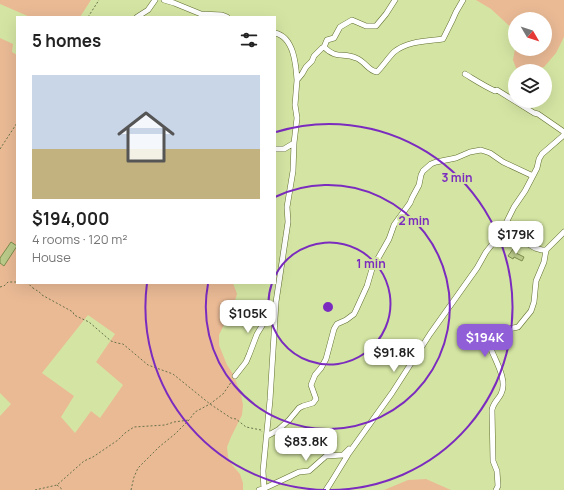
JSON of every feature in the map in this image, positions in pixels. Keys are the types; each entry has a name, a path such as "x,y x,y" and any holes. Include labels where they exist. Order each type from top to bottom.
{"street":[{"path":"139,16 148,10 155,0"},
{"path":"164,0 174,2 201,14 224,16"},
{"path":"297,80 312,61 314,56 324,47 327,40 334,38 340,27 352,20 366,26 376,26 395,0"},
{"path":"324,47 329,52 338,56 358,58 373,71 377,72 395,52 404,46 413,43 443,39 463,0"},
{"path":"276,33 287,40 295,59 297,80 295,106 296,118 288,222 276,302 262,490 299,472 309,471 326,456 343,455 352,449"},
{"path":"465,74 480,82 484,86 495,91 497,90 538,114 564,132"},
{"path":"326,490 352,449 439,323 439,320 446,313 478,268 486,252 503,229 514,207 525,191 537,168 542,154 564,135"},
{"path":"276,150 284,149 294,143"},
{"path":"267,436 278,430 299,408 313,403 316,399 312,385 313,380 326,359 334,329 337,324 354,314 367,286 376,260 389,239 394,224 410,203 421,175 427,167 436,162 456,158 470,152 481,150 490,153 503,162 533,176"},
{"path":"503,229 535,248 546,250"},
{"path":"496,490 498,486 497,471 493,461 492,410 493,405 502,392 503,377 491,349 499,331 518,327 531,310 534,302 536,281 544,262 546,250 564,232"},
{"path":"236,376 246,362 257,334 276,302"}],"path":[{"path":"89,16 99,0"},
{"path":"0,148 16,124"},
{"path":"0,287 4,286 8,282 16,282"},
{"path":"30,284 42,295 67,308 73,312 74,315 89,322 111,341 123,344 148,365 173,374 210,404 231,418 236,419 246,427 261,430 262,433 267,436"},
{"path":"132,490 134,477 138,468 159,447 175,434 195,412 210,404 223,394 236,376"},
{"path":"34,490 57,485 84,461 118,440 134,427 189,420"},
{"path":"57,485 63,490"}],"shaded area":[{"path":"0,0 91,0 81,16 28,16 0,4"},
{"path":"476,0 564,0 564,37 556,53 547,64 514,64 514,56 552,56 552,12 508,12 508,25 491,9"},
{"path":"0,38 13,44 12,52 16,54 16,284 233,284 237,294 234,304 219,335 219,345 241,394 243,405 242,415 227,447 228,457 240,474 243,483 243,490 0,490 0,416 11,404 0,393","holes":["88,315 115,334 96,362 123,385 100,418 91,411 75,433 61,417 74,396 42,373"]},
{"path":"426,479 451,490 384,490 408,480"}],"building":[{"path":"11,242 16,245 4,266 0,263 0,258"},
{"path":"513,249 517,252 516,253 524,257 522,261 508,256"}]}
